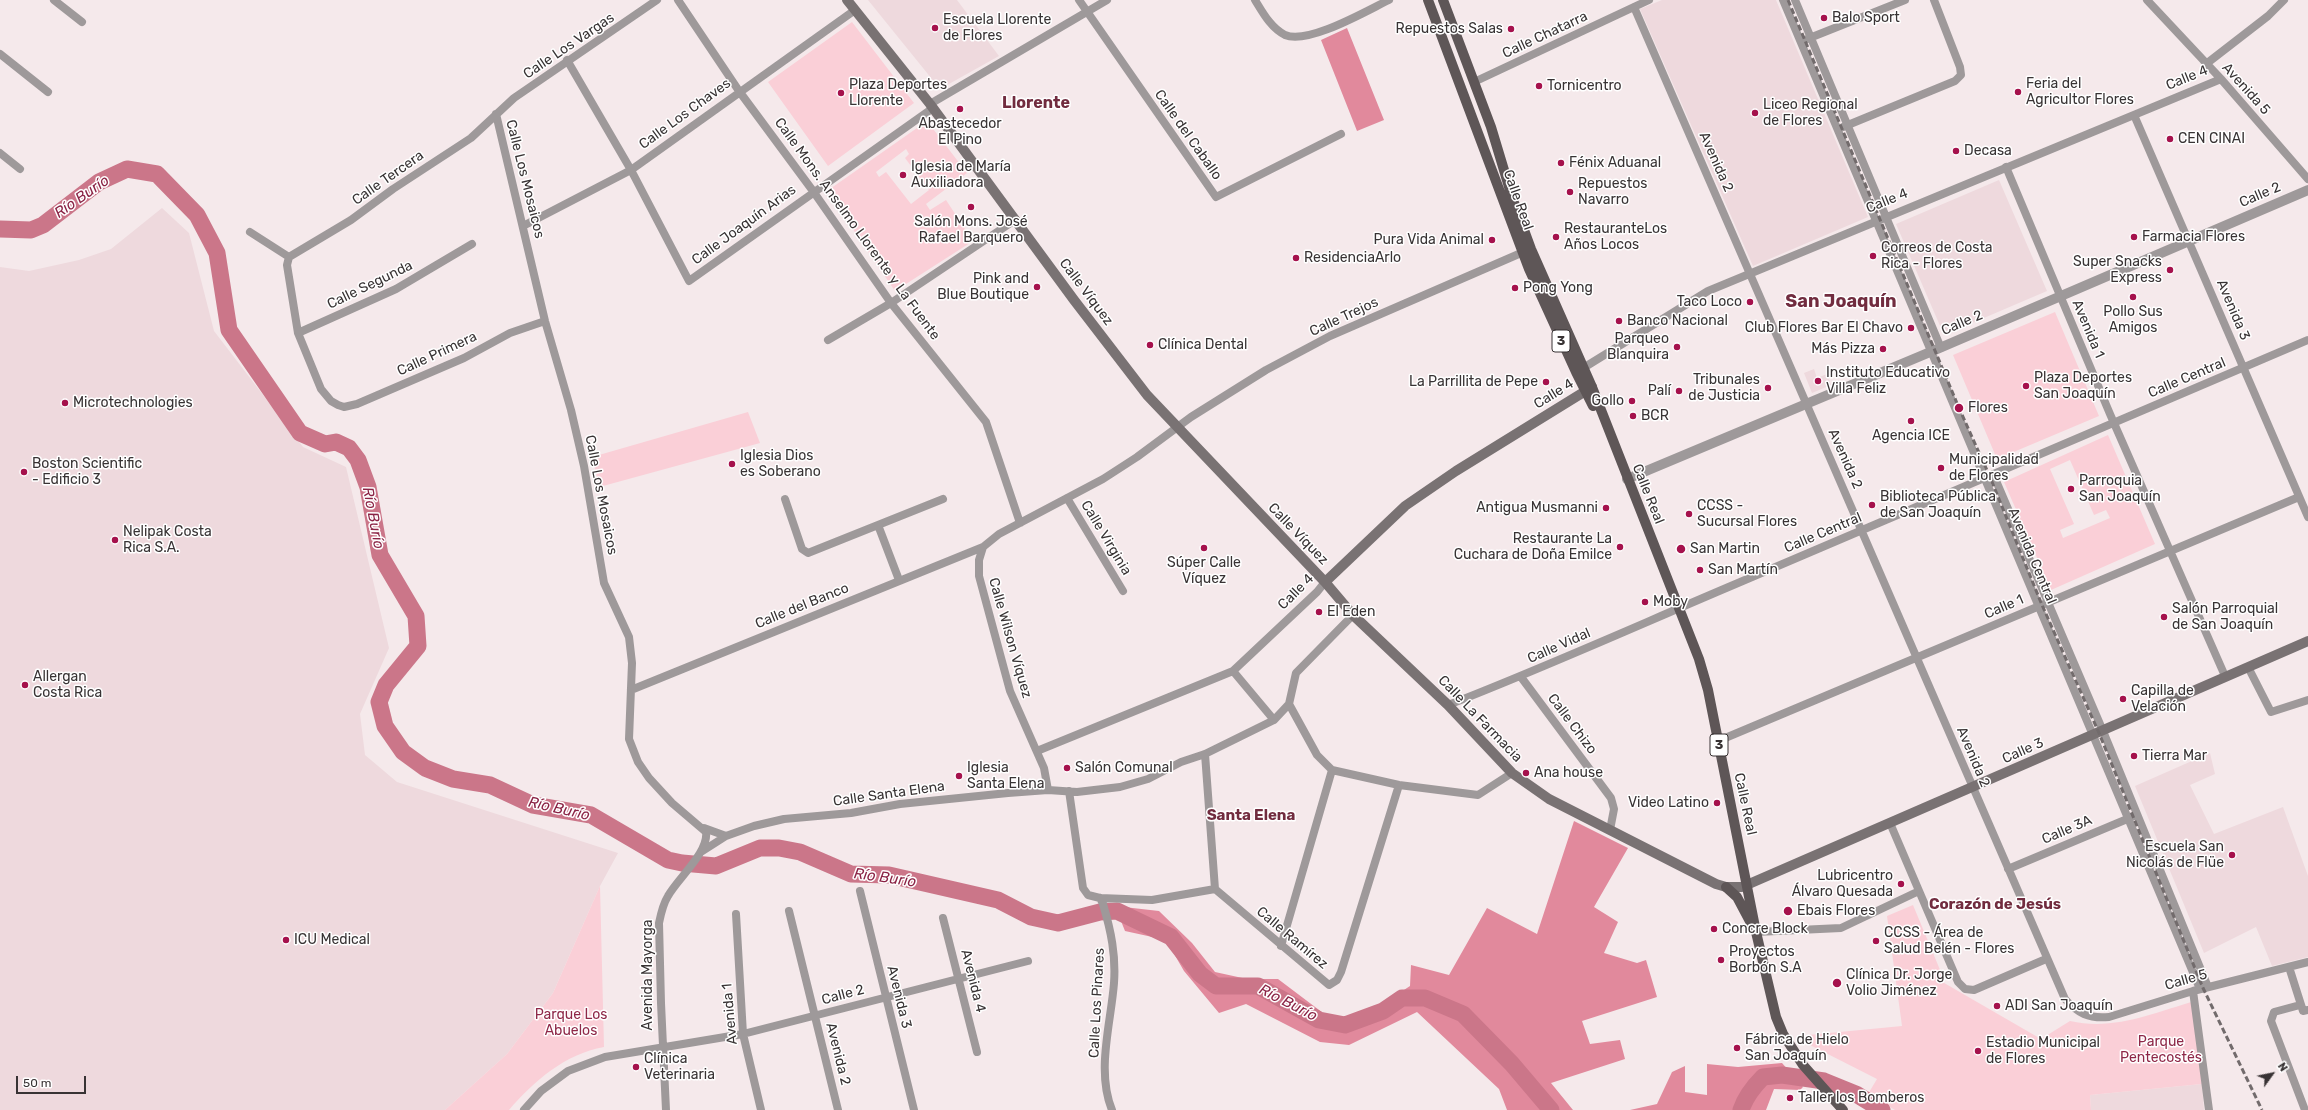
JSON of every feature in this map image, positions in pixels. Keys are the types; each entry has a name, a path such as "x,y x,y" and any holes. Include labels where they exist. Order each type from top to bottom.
{"main road":[{"name":"Calle Víquez","path":"847,0 931,106 1130,374 1177,427 1325,582"},
{"name":"Calle Real","path":"1428,0 1482,142 1526,251 1579,370 1606,426 1679,608 1708,690 1748,885 1756,932 1776,1017 1783,1034 1803,1065 1843,1110"},
{"path":"1436,0 1445,18 1454,30"},
{"name":"Calle Real","path":"1443,0 1491,127 1513,200 1526,251"},
{"path":"1449,54 1460,66 1468,81 1474,82 1471,94 1481,120 1482,142"},
{"name":"Calle 4","path":"1325,582 1405,506 1456,471 1588,389"},
{"name":"Calle La Farmacia","path":"1325,582 1354,615 1448,705 1512,773 1549,800 1726,888"},
{"name":"Calle 3","path":"1748,885 2308,641"},
{"path":"1726,888 1736,888 1748,885"},
{"path":"1726,888 1737,897 1751,926 1756,932"}],"street":[{"path":"54,0 82,22"},
{"name":"Calle Los Vargas","path":"496,114 514,98 567,60 626,23 657,0"},
{"name":"Calle Mons. Anselmo Llorente y La Fuente","path":"678,0 739,91 813,191 891,303 986,422 1020,523"},
{"path":"1080,0 1088,12"},
{"name":"Calle Joaquín Arias","path":"631,170 689,281 931,106 1107,0"},
{"path":"1255,0 1268,20 1279,31 1297,37 1319,32 1389,0"},
{"name":"Calle Chatarra","path":"1474,82 1649,0"},
{"name":"Avenida Central","path":"1783,0 1930,352 2099,733 2137,815 2200,989"},
{"path":"1794,0 1811,37 1941,348"},
{"path":"1800,41 1905,0"},
{"path":"1837,129 1955,81 1961,75 1960,67 1934,0"},
{"name":"Avenida 5","path":"2147,0 2221,79 2308,179"},
{"path":"2206,64 2268,16 2284,0"},
{"name":"Avenida 2","path":"1634,7 1751,273 1806,404 1862,530 2046,959 2065,999 2073,1008"},
{"name":"Calle Los Chaves","path":"523,226 631,170 739,91 855,10"},
{"name":"Calle del Caballo","path":"1088,12 1216,197 1341,134"},
{"path":"0,54 48,92"},
{"path":"567,60 631,170"},
{"name":"Calle 4","path":"1579,370 1689,301 1751,273 1875,221 2221,79"},
{"name":"Calle Los Mosaicos","path":"496,114 545,321 571,410 584,466 604,583 629,637 632,663 629,739 638,762 665,797 703,827 726,836"},
{"name":"Calle Tercera","path":"289,257 351,220 393,189 471,138 496,114"},
{"name":"Avenida 3","path":"2134,115 2308,516"},
{"path":"0,153 20,170"},
{"name":"Avenida 1","path":"2006,167 2115,425 2225,676"},
{"name":"Calle 2","path":"1627,479 1941,348 2308,190"},
{"path":"828,340 891,303 1015,220"},
{"path":"250,232 289,257 287,265 298,333"},
{"name":"Calle Segunda","path":"298,333 396,290 472,244"},
{"name":"Calle Trejos","path":"1177,427 1266,370 1330,336 1526,251"},
{"name":"Calle Primera","path":"298,333 321,389 331,401 338,405 350,406 464,358 510,333 545,321"},
{"name":"Calle Central","path":"1679,608 1985,478 1994,476 2115,425 2308,340"},
{"path":"983,547 991,538 1067,498 1137,458 1177,427"},
{"name":"Avenida Central","path":"1994,476 2043,605"},
{"name":"Calle 1","path":"1718,741 2299,497"},
{"name":"Calle Virginia","path":"1067,498 1123,591"},
{"path":"785,499 802,549 808,553 943,499"},
{"path":"878,525 899,580"},
{"name":"Calle del Banco","path":"631,690 983,547"},
{"name":"Calle Wilson Víquez","path":"983,547 979,560 979,576 983,598 1010,691 1037,751 1046,777 1048,790"},
{"name":"Calle 4","path":"1037,751 1233,671 1317,592 1325,582"},
{"name":"Calle Vidal","path":"1448,705 1521,677 1679,608"},
{"path":"1354,615 1296,673 1289,704 1317,755 1332,770 1399,785 1478,794 1512,773"},
{"path":"2248,667 2270,712 2308,700"},
{"path":"1233,671 1274,720"},
{"name":"Calle Chizo","path":"1521,677 1611,798 1614,808 1610,830"},
{"name":"Calle Santa Elena","path":"701,852 726,836 754,826 784,819 851,813 900,804 1048,790 1069,791 1120,787 1148,780 1181,762 1205,754 1274,720 1289,704"},
{"name":"Avenida Central","path":"2099,733 2128,818 2200,989"},
{"path":"1069,791 1083,888 1088,895 1102,901 1152,900 1215,889 1205,754"},
{"path":"1280,946 1332,770"},
{"name":"Calle Ramírez","path":"1215,889 1326,984 1332,984 1337,980 1399,785"},
{"name":"Calle 3A","path":"2008,870 2137,815"},
{"path":"1890,823 1958,982 1965,989 1974,990 2046,959"},
{"path":"701,852 707,836 703,827"},
{"name":"Avenida Mayorga","path":"666,1110 662,1048 659,922 661,910 668,896 684,872 701,852"},
{"name":"Avenida 3","path":"860,891 914,1110"},
{"path":"1756,932 1841,928 1918,891"},
{"name":"Calle Los Pinares","path":"1102,901 1114,947 1114,982 1105,1078 1112,1110"},
{"name":"Avenida 2","path":"789,911 838,1110"},
{"name":"Avenida 1","path":"736,914 743,1034 761,1110"},
{"name":"Avenida 4","path":"943,918 977,1052"},
{"name":"Calle 2","path":"524,1110 541,1091 568,1072 605,1057 743,1034 815,1017 1028,961"},
{"name":"Calle 5","path":"2073,1008 2084,1015 2097,1018 2108,1017 2200,989 2308,962"},
{"path":"2289,967 2300,1005 2303,1011 2308,1010"},
{"path":"2200,989 2209,1110"},
{"path":"2300,1005 2274,1012 2271,1021 2305,1110"}],"shaded area":[{"name":"Escuela Llorente de Flores","path":"868,0 957,0 999,56 940,89"},
{"name":"Liceo Regional de Flores","path":"1662,0 1776,0 1868,217 1753,266 1640,9"},
{"path":"1347,28 1384,120 1357,131 1321,40"},
{"path":"1999,180 2047,291 1944,335 1896,224"},
{"path":"162,208 189,233 214,331 303,447 346,467 389,648 360,714 365,755 397,782 618,853 600,886 553,993 507,1054 445,1110 0,1110 0,267 29,271 79,260 111,249"},
{"name":"Instituto Educativo Villa Feliz","path":"1814,369 1817,378 1827,374 1831,385 1812,393 1804,373"},
{"name":"Escuela San Nicolás de Flüe","path":"2210,753 2215,774 2190,785 2214,834 2283,807 2308,876 2308,957 2272,966 2256,927 2204,953 2135,786"},
{"path":"1574,821 1628,848 1594,907 1618,922 1604,953 1637,963 1646,960 1657,997 1582,1021 1590,1044 1620,1040 1625,1059 1551,1083 1573,1110 1507,1110 1499,1089 1417,1012 1349,1045 1320,1042 1246,1004 1219,1013 1184,971 1166,940 1125,931 1115,906 1159,911 1192,943 1215,972 1247,979 1278,979 1327,1016 1349,1022 1363,1017 1410,986 1411,965 1449,975 1487,908 1537,934"},
{"path":"1782,1063 1803,1087 1800,1090 1774,1089 1766,1110 1630,1110 1657,1104 1672,1072 1685,1066 1685,1092 1707,1095 1707,1064 1738,1067"},
{"path":"2202,1084 2204,1110 2091,1110 2090,1095"}],"green space":[{"name":"Plaza Deportes Llorente","path":"852,22 914,103 828,166 768,82"},
{"path":"927,121 967,173 926,204 930,210 946,200 973,241 895,291 827,191","holes":["906,149 909,154 905,158 929,190 911,204 886,172 879,177 876,172"]},
{"name":"Plaza Deportes San Joaquín","path":"2055,312 2099,416 1997,459 1953,355"},
{"path":"748,412 760,443 603,486 598,481 592,457"},
{"path":"2108,435 2155,544 2051,590 2004,482","holes":["2070,460 2094,515 2106,510 2110,518 2063,538 2060,530 2074,524 2050,469"]},
{"name":"Parque Los Abuelos","path":"600,886 604,1047 563,1062 540,1079 509,1110 445,1110 507,1054 553,993"},
{"name":"Parque Pentecostés","path":"1913,905 1943,977 1939,980 2041,1039 2070,1021 2086,1024 2118,1022 2149,1015 2195,1001 2202,1084 2090,1095 2091,1110 1895,1110 1868,1094 1877,1079 1812,1046 1798,1036 1902,1026 1887,916"}],"waterway":[{"name":"Río Burío","path":"0,229 31,230 43,225 99,182 127,169 157,174 197,215 217,253 229,330 300,433 325,444 336,442 349,448 358,460 368,487 380,555 416,616 418,646 386,685 379,702 385,726 403,752 425,768 453,779 490,785 533,805 591,815 668,860 682,863 716,866 760,848 779,848 800,852 851,874 889,875 998,900 1031,917 1058,923 1100,912 1117,911 1171,937 1200,974 1216,986 1258,986 1319,1020 1345,1025 1383,1011 1402,998 1425,998 1463,1014 1512,1064 1551,1110"},
{"name":"Río Burío","path":"1741,1110 1750,1092 1763,1077 1782,1075 1824,1081 1856,1094 1882,1110"}],"railway":[{"path":"1788,0 1959,408 1990,477 2042,605 2099,733 2203,988 2262,1110"}],"place":[{"name":"Balo Sport","path":"1824,18"},
{"name":"Escuela Llorente de Flores","path":"935,28"},
{"name":"Repuestos Salas","path":"1511,29"},
{"name":"Tornicentro","path":"1539,86"},
{"name":"Feria del Agricultor Flores","path":"2018,92"},
{"name":"Plaza Deportes Llorente","path":"841,93"},
{"name":"Abastecedor El Pino","path":"960,109"},
{"name":"Liceo Regional de Flores","path":"1755,113"},
{"name":"CEN CINAI","path":"2170,139"},
{"name":"Decasa","path":"1956,151"},
{"name":"Fénix Aduanal","path":"1561,163"},
{"name":"Iglesia de María Auxiliadora","path":"903,175"},
{"name":"Repuestos Navarro","path":"1570,192"},
{"name":"Salón Mons. José Rafael Barquero","path":"971,207"},
{"name":"RestauranteLos Años Locos","path":"1556,237"},
{"name":"Farmacia Flores","path":"2134,237"},
{"name":"Pura Vida Animal","path":"1492,240"},
{"name":"Correos de Costa Rica - Flores","path":"1873,256"},
{"name":"ResidenciaArlo","path":"1296,258"},
{"name":"Super Snacks Express","path":"2170,270"},
{"name":"Pink and Blue Boutique","path":"1037,287"},
{"name":"Pong Yong","path":"1515,288"},
{"name":"Pollo Sus Amigos","path":"2133,297"},
{"name":"Taco Loco","path":"1750,302"},
{"name":"Banco Nacional","path":"1619,321"},
{"name":"Club Flores Bar El Chavo","path":"1911,328"},
{"name":"Clínica Dental","path":"1150,345"},
{"name":"Parqueo Blanquira","path":"1677,347"},
{"name":"Más Pizza","path":"1883,349"},
{"name":"Instituto Educativo Villa Feliz","path":"1818,381"},
{"name":"La Parrillita de Pepe","path":"1546,382"},
{"name":"Plaza Deportes San Joaquín","path":"2026,386"},
{"name":"Tribunales de Justicia","path":"1768,388"},
{"name":"Palí","path":"1679,391"},
{"name":"Gollo","path":"1632,401"},
{"name":"Microtechnologies","path":"65,403"},
{"name":"Flores","path":"1959,408"},
{"name":"BCR","path":"1633,416"},
{"name":"Agencia ICE","path":"1911,421"},
{"name":"Iglesia Dios es Soberano","path":"732,464"},
{"name":"Municipalidad de Flores","path":"1941,468"},
{"name":"Boston Scientific - Edificio 3","path":"24,472"},
{"name":"Parroquia San Joaquín","path":"2071,489"},
{"name":"Biblioteca Pública de San Joaquín","path":"1872,505"},
{"name":"Antigua Musmanni","path":"1606,508"},
{"name":"CCSS - Sucursal Flores","path":"1689,514"},
{"name":"Nelipak Costa Rica S.A.","path":"115,540"},
{"name":"Restaurante La Cuchara de Doña Emilce","path":"1620,547"},
{"name":"Súper Calle Víquez","path":"1204,548"},
{"name":"San Martin","path":"1681,549"},
{"name":"San Martín","path":"1700,570"},
{"name":"Moby","path":"1645,602"},
{"name":"El Eden","path":"1319,612"},
{"name":"Salón Parroquial de San Joaquín","path":"2164,617"},
{"name":"Allergan Costa Rica","path":"25,685"},
{"name":"Capilla de Velación","path":"2123,699"},
{"name":"Tierra Mar","path":"2134,756"},
{"name":"Salón Comunal","path":"1067,768"},
{"name":"Ana house","path":"1526,773"},
{"name":"Iglesia Santa Elena","path":"959,776"},
{"name":"Video Latino","path":"1717,803"},
{"name":"Escuela San Nicolás de Flüe","path":"2232,855"},
{"name":"Lubricentro Álvaro Quesada","path":"1901,884"},
{"name":"Ebais Flores","path":"1788,911"},
{"name":"Concre Block","path":"1714,929"},
{"name":"ICU Medical","path":"286,940"},
{"name":"CCSS - Área de Salud Belén - Flores","path":"1876,941"},
{"name":"Proyectos Borbón S.A","path":"1721,960"},
{"name":"Clínica Dr. Jorge Volio Jiménez","path":"1837,983"},
{"name":"ADI San Joaquín","path":"1997,1006"},
{"name":"Fábrica de Hielo San Joaquín","path":"1737,1048"},
{"name":"Estadio Municipal de Flores","path":"1978,1051"},
{"name":"Clínica Veterinaria","path":"636,1067"},
{"name":"Taller los Bomberos","path":"1790,1098"}],"district":[{"name":"Llorente","path":"1036,103"},
{"name":"San Joaquín","path":"1841,302"},
{"name":"Santa Elena","path":"1251,816"},
{"name":"Corazón de Jesús","path":"1995,905"}]}
